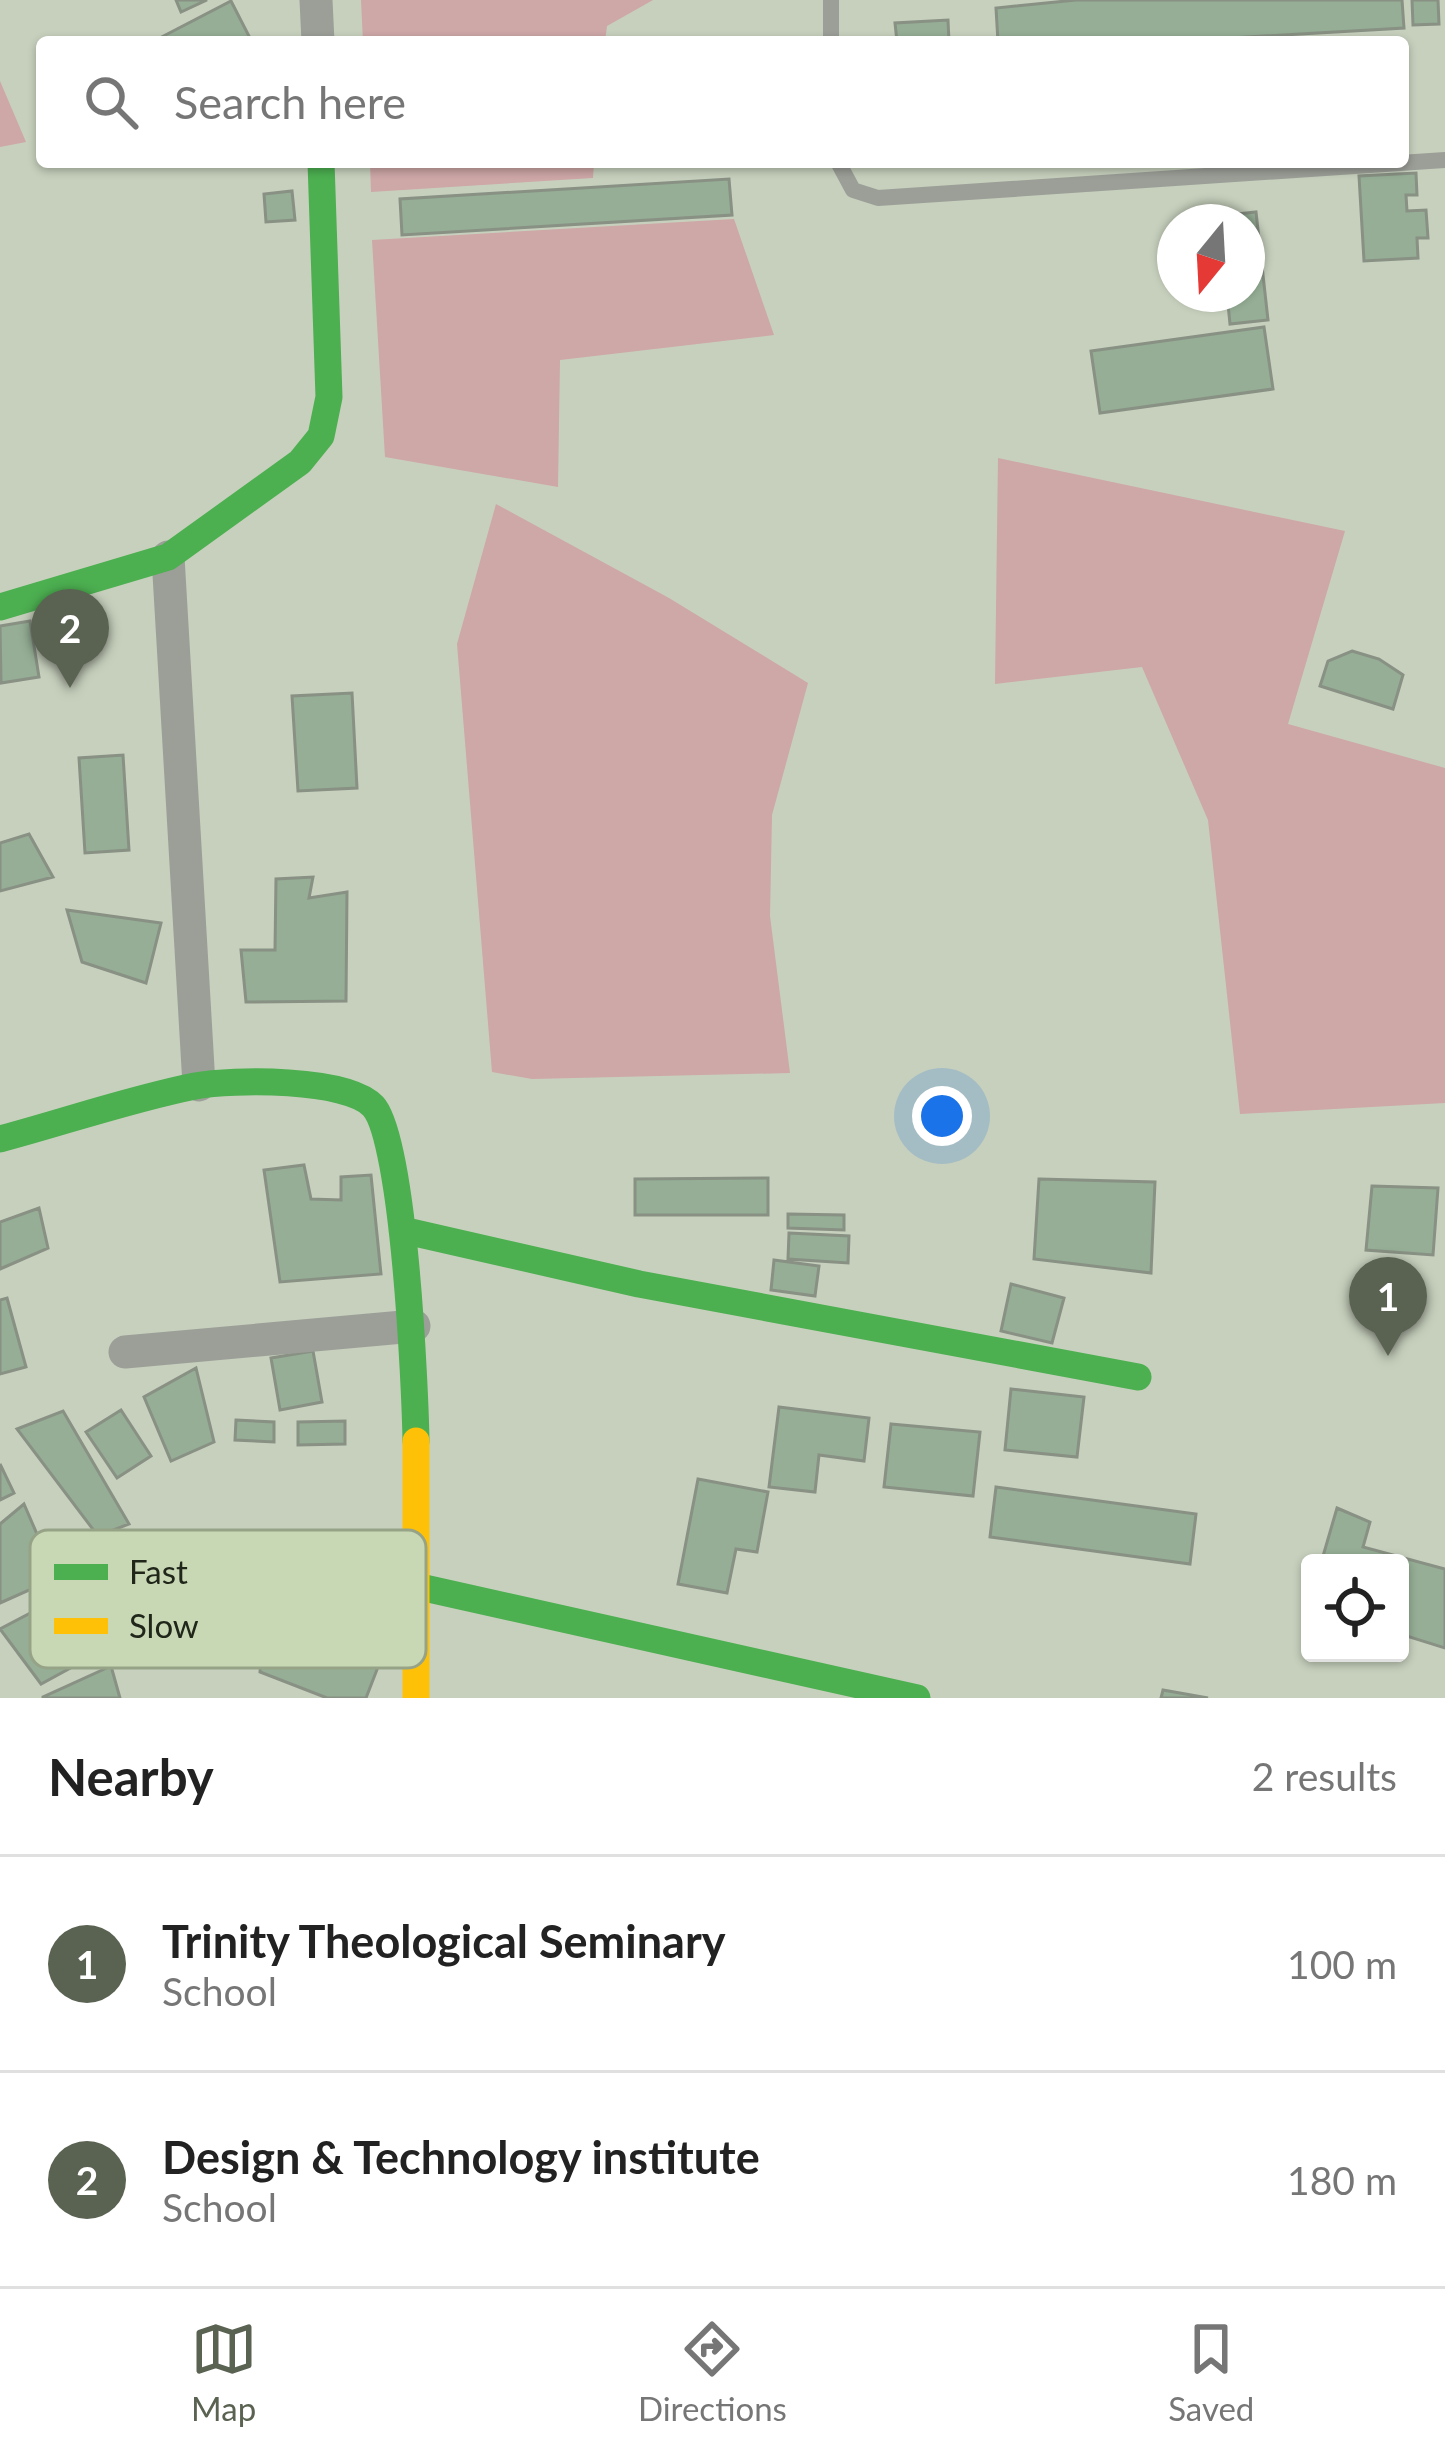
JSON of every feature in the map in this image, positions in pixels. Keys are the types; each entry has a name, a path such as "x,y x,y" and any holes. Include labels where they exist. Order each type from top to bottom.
{"street":[{"path":"316,0 318,36"},
{"path":"0,607 167,557 300,462 321,436 328,397 321,168"},
{"path":"167,557 199,1084"},
{"path":"0,1139 199,1084 321,1084 376,1108 386,1137 414,1326 421,1530"},
{"path":"402,1230 639,1284 1138,1377"},
{"path":"125,1352 414,1326"},
{"path":"426,1588 917,1698"},
{"path":"416,1698 417,1668"}],"lane":[{"path":"831,0 831,36"},
{"path":"1409,162 1445,160"},
{"path":"841,168 853,190 878,198 1326,168"}],"shaded area":[{"path":"361,0 653,0 607,26 606,36 363,36"},
{"path":"0,81 26,142 0,147"},
{"path":"370,168 594,168 593,178 371,192"},
{"path":"734,219 774,335 560,360 558,487 385,457 372,240"},
{"path":"998,458 1345,531 1288,724 1445,768 1445,1103 1240,1114 1208,820 1142,667 995,684"},
{"path":"496,504 669,598 808,683 772,815 770,916 790,1073 532,1079 492,1072 457,644"}],"building":[{"path":"176,0 207,0 181,12"},
{"path":"1076,0 1402,0 1404,28 1265,36 998,36 996,8"},
{"path":"1412,0 1438,0 1439,24 1413,25"},
{"path":"231,1 249,36 164,36"},
{"path":"948,20 949,36 896,36 895,23"},
{"path":"1416,173 1417,195 1406,195 1407,211 1426,210 1428,238 1417,238 1418,258 1364,261 1359,176"},
{"path":"729,179 732,215 402,235 400,199"},
{"path":"292,191 295,220 266,222 264,194"},
{"path":"1265,293 1268,320 1230,324 1229,312 1265,312"},
{"path":"1264,327 1273,389 1100,413 1091,351"},
{"path":"30,621 39,677 1,683 0,626"},
{"path":"1352,651 1379,659 1403,675 1393,709 1320,686 1328,661"},
{"path":"352,693 357,788 298,791 292,696"},
{"path":"123,755 129,850 85,853 79,758"},
{"path":"29,834 53,877 0,891 0,843"},
{"path":"313,877 309,898 347,892 346,1001 246,1002 241,950 275,950 276,879"},
{"path":"67,910 161,923 146,983 82,962"},
{"path":"304,1165 311,1199 341,1200 341,1177 371,1175 381,1274 280,1282 264,1170"},
{"path":"768,1178 768,1215 635,1215 635,1179"},
{"path":"1039,1179 1155,1182 1151,1273 1034,1259"},
{"path":"1372,1186 1438,1188 1433,1255 1366,1250"},
{"path":"39,1208 48,1248 0,1269 0,1222"},
{"path":"788,1214 844,1215 844,1230 788,1228"},
{"path":"789,1233 849,1236 848,1263 788,1259"},
{"path":"774,1260 819,1266 815,1296 771,1290"},
{"path":"1011,1284 1064,1298 1052,1343 1001,1331"},
{"path":"7,1298 26,1367 0,1374 0,1300"},
{"path":"313,1351 322,1402 280,1410 271,1358"},
{"path":"196,1368 214,1442 171,1461 144,1397"},
{"path":"1011,1389 1084,1397 1077,1457 1005,1450"},
{"path":"779,1407 869,1418 864,1461 819,1455 815,1492 769,1487"},
{"path":"121,1410 151,1456 117,1478 86,1432"},
{"path":"63,1411 129,1524 93,1530 17,1429"},
{"path":"236,1420 274,1422 274,1442 235,1440"},
{"path":"345,1421 345,1444 298,1445 298,1422"},
{"path":"891,1424 980,1432 973,1496 884,1487"},
{"path":"0,1464 14,1493 0,1500"},
{"path":"698,1479 768,1492 757,1552 736,1549 727,1593 678,1584"},
{"path":"996,1487 1196,1514 1190,1564 990,1537"},
{"path":"24,1504 35,1530 30,1530 30,1590 0,1603 0,1524"},
{"path":"1337,1508 1370,1522 1363,1547 1389,1554 1324,1554"},
{"path":"1409,1559 1445,1569 1445,1648 1409,1637"},
{"path":"30,1613 30,1668 70,1668 41,1684 0,1629"},
{"path":"112,1668 120,1698 43,1698"},
{"path":"260,1668 378,1668 366,1698 327,1698 260,1672"},
{"path":"1163,1690 1208,1698 1161,1698"}],"traffic: fast":[{"path":"0,607 168,557 300,462 321,436 329,397 321,168"},
{"path":"0,1139 146,1097 212,1084 315,1086 340,1090 373,1106 384,1128 400,1212 416,1441"},
{"path":"402,1230 639,1284 1138,1377"},
{"path":"426,1588 917,1698"}],"traffic: slow":[{"path":"416,1441 416,1530"},
{"path":"416,1668 416,1698"}],"place":[{"name":"Design & Technology institute","path":"70,688"},
{"name":"Trinity Theological Seminary","path":"1388,1356"}]}
